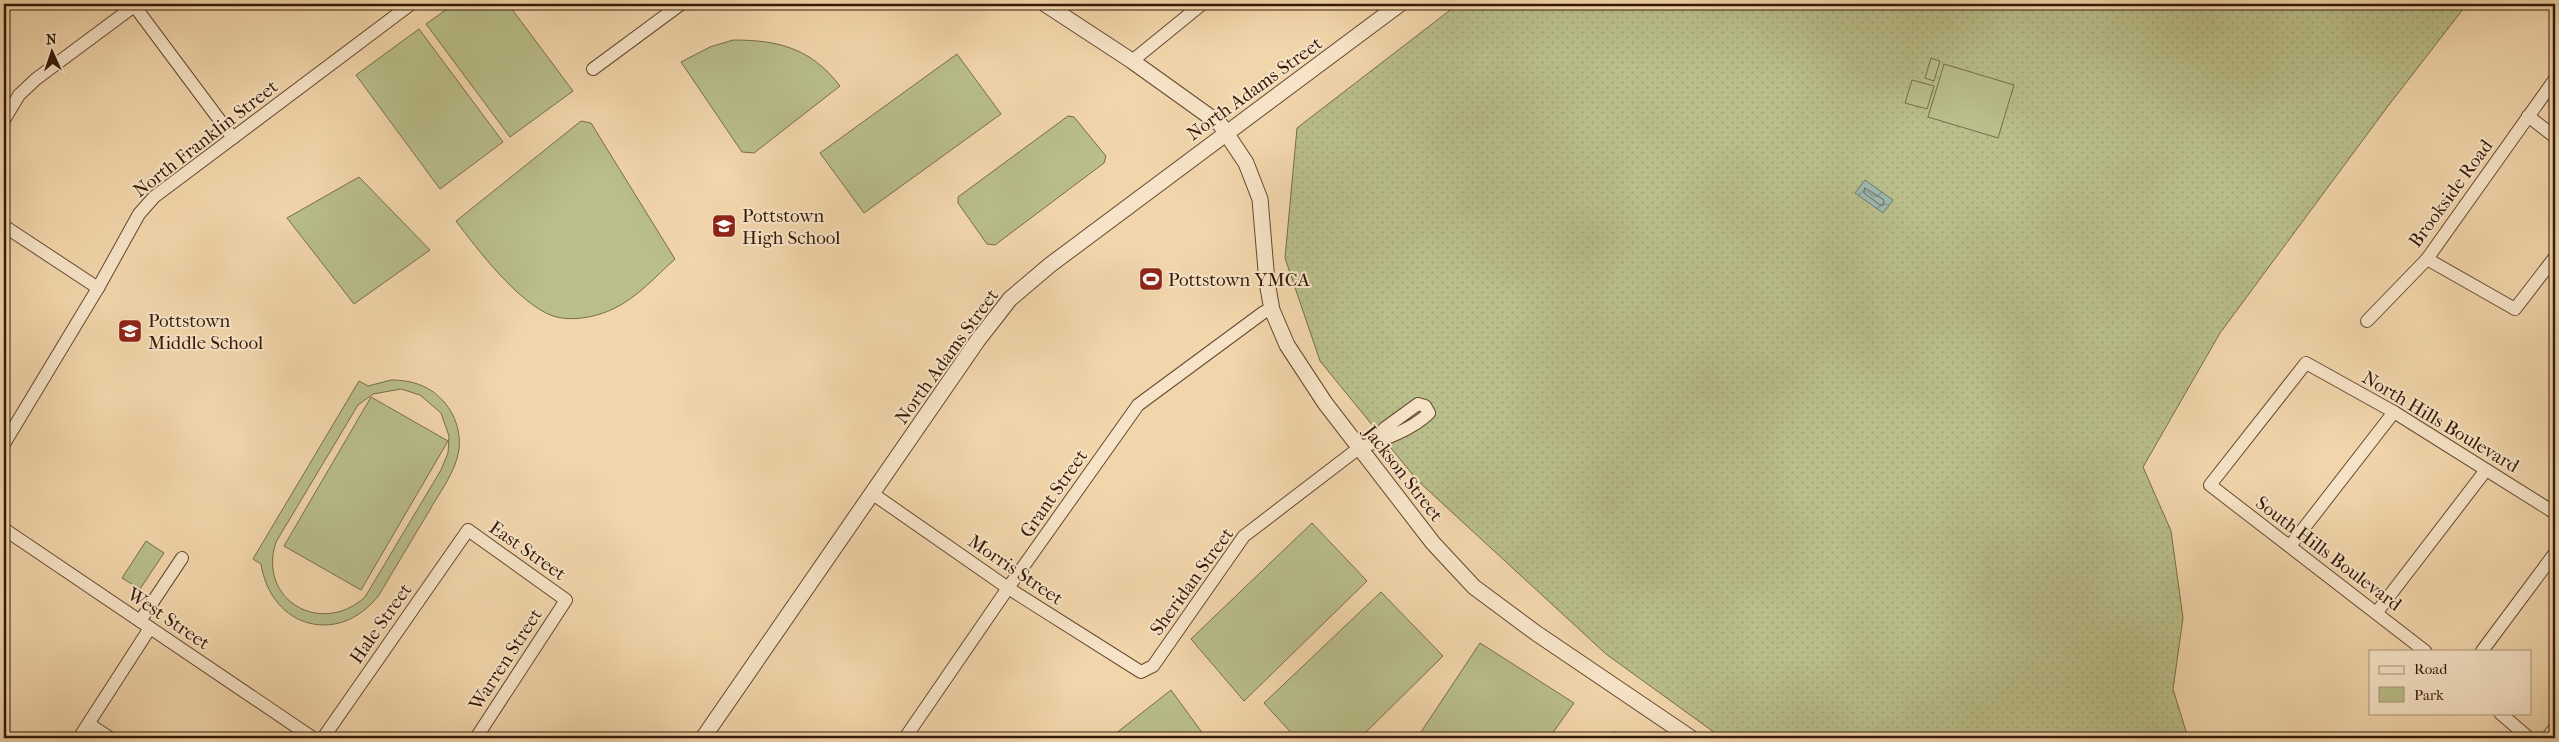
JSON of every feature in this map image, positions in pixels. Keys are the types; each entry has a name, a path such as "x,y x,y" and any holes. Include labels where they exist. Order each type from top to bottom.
{"street":[{"path":"4,120 19,95 36,79 135,4 233,138"},
{"name":"North Franklin Street","path":"4,444 98,288 139,214 154,197 411,4"},
{"path":"593,69 681,4"},
{"name":"Jackson Street","path":"1045,4 1132,61 1215,120 1226,134 1246,163 1260,199 1266,282 1272,310 1293,357 1366,446 1433,543 1474,587 1536,633 1690,738"},
{"path":"1132,61 1202,4"},
{"name":"North Adams Street","path":"703,738 957,370 1014,295 1050,265 1400,4"},
{"name":"Brookside Road","path":"2367,321 2427,259 2555,79"},
{"path":"2528,116 2555,138"},
{"path":"4,226 98,288"},
{"path":"2427,259 2516,309 2555,257"},
{"name":"Grant Street","path":"906,738 1008,588 1138,405 1264,312 1272,310"},
{"name":"North Hills Boulevard","path":"2210,485 2306,363 2394,412 2555,513"},
{"path":"2290,546 2394,412"},
{"name":"Sheridan Street","path":"1141,672 1153,666 1244,536 1366,446"},
{"path":"2377,612 2486,470"},
{"name":"South Hills Boulevard","path":"2210,485 2377,612 2424,650"},
{"name":"Morris Street","path":"873,494 1008,588 1141,672"},
{"name":"West Street","path":"4,529 313,738"},
{"name":"East Street","path":"468,530 566,600"},
{"name":"Hale Street","path":"323,738 468,530"},
{"path":"2483,650 2555,553"},
{"path":"79,738 89,724 182,558"},
{"name":"Warren Street","path":"476,738 566,600"},
{"path":"2501,714 2529,738"},
{"path":"89,724 110,738"},
{"path":"2549,738 2555,730"}],"green space":[{"path":"454,4 508,4 573,91 510,137 426,24"},
{"path":"1458,4 2467,4 2388,106 2220,333 2143,467 2171,531 2183,618 2173,689 2188,738 1722,738 1606,654 1417,480 1320,361 1285,258 1297,128"},
{"path":"419,29 503,142 440,189 356,75"},
{"path":"733,40 765,42 792,49 817,63 840,86 754,153 742,152 681,62 710,47"},
{"path":"957,54 1001,114 864,213 820,153"},
{"path":"1931,58 1940,61 1934,81 1925,78"},
{"path":"1944,64 2014,85 1998,138 1928,117"},
{"path":"1912,80 1934,86 1927,109 1905,103"},
{"path":"1068,116 1074,117 1106,156 1104,163 995,245 987,244 958,203 958,197"},
{"path":"581,121 591,123 675,259 646,286 622,304 592,316 568,319 553,316 526,300 475,246 456,221"},
{"path":"359,177 430,250 354,304 287,218"},
{"path":"391,380 399,380 421,385 434,392 449,408 454,418 459,436 457,458 446,482 379,595 363,611 345,621 327,625 309,623 292,616 278,603 267,586 261,564 253,559 359,381 368,386","holes":["401,389 420,395 441,413 449,436 448,453 441,470 365,597 348,608 330,613 312,612 297,606 284,595 276,581 273,563 276,542 358,405 373,394"]},
{"path":"371,397 448,441 361,590 284,546"},
{"path":"1312,523 1367,581 1244,701 1191,639"},
{"path":"146,541 164,553 140,589 122,578"},
{"path":"1381,592 1443,656 1360,738 1296,738 1264,703"},
{"path":"1480,643 1574,703 1549,738 1417,738"},
{"path":"1171,690 1206,738 1110,738"},
{"path":"1615,732 1642,738 1590,738"}],"water":[{"path":"1865,180 1893,200 1883,213 1855,193"}],"place":[{"name":"Pottstown High School","path":"724,226"},
{"name":"Pottstown YMCA","path":"1151,279"},
{"name":"Pottstown Middle School","path":"130,331"}]}
